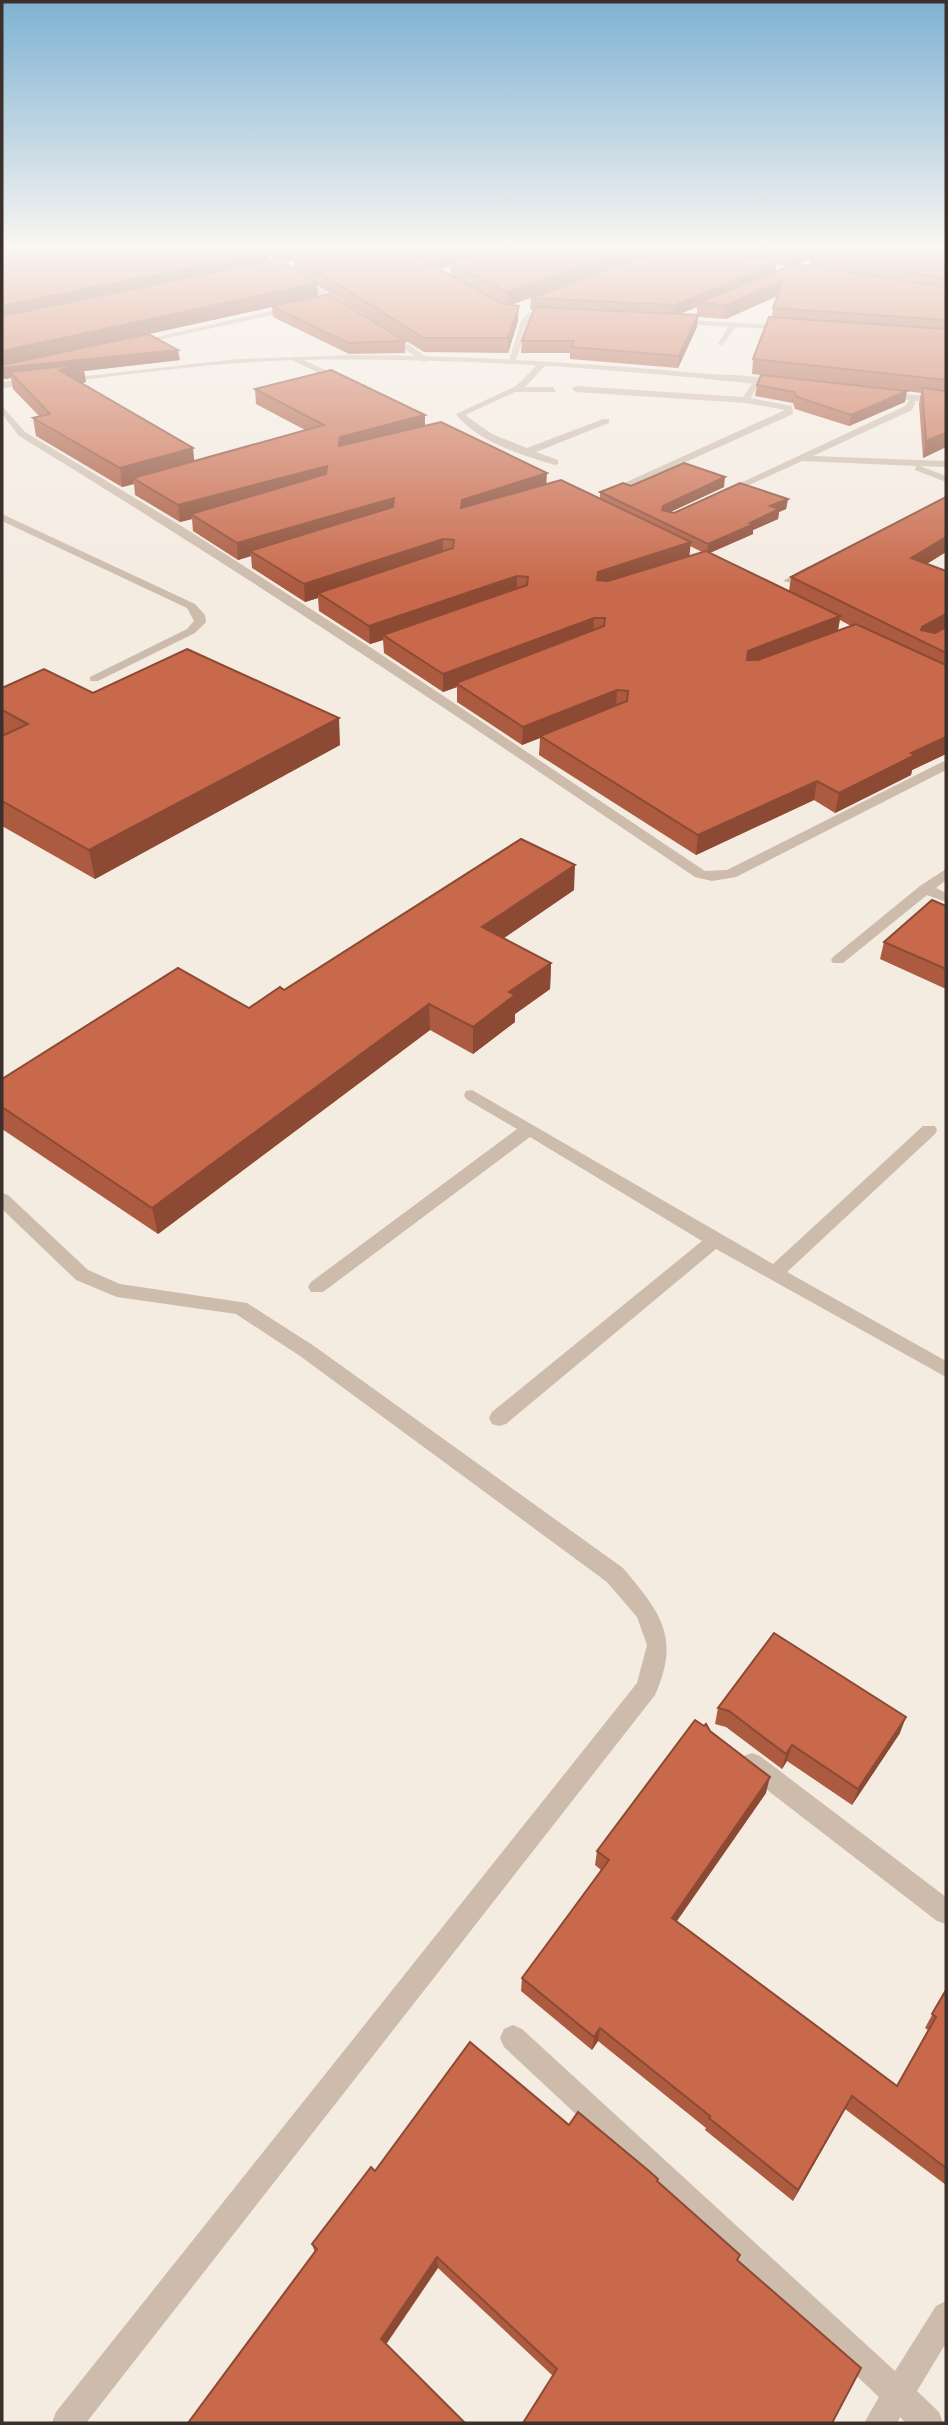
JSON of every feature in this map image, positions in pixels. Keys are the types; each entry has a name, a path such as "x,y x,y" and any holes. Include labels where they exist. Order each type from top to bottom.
{"street":[{"path":"55,380 261,360"},
{"path":"299,360 352,386"},
{"path":"432,360 542,365 795,385"},
{"path":"519,388 542,365"},
{"path":"2,375 15,384"},
{"path":"2,385 42,381"},
{"path":"746,400 756,381"},
{"path":"553,390 519,388 506,391 460,414 468,423 489,435 555,462"},
{"path":"576,389 746,400 789,408 790,412 623,487"},
{"path":"874,394 946,401"},
{"path":"716,496 909,408 913,398"},
{"path":"2,409 22,434 126,492 302,610 529,752 701,874 712,877 732,874 946,765"},
{"path":"529,451 606,421"},
{"path":"801,458 946,464"},
{"path":"905,463 946,479"},
{"path":"2,517 191,606 200,615 200,622 191,631 94,678"},
{"path":"179,530 192,526"},
{"path":"788,581 824,562"},
{"path":"235,566 248,563"},
{"path":"302,610 315,605"},
{"path":"369,651 382,647"},
{"path":"442,700 455,695"},
{"path":"838,960 946,873"},
{"path":"925,889 946,898"},
{"path":"472,1095 715,1240 946,1370"},
{"path":"317,1287 529,1129"},
{"path":"775,1273 929,1130"},
{"path":"2,1199 82,1275 117,1290 240,1308 307,1351 615,1575 646,1612 659,1645 647,1688 67,2423"},
{"path":"499,1418 715,1240"},
{"path":"737,1754 946,1912"},
{"path":"513,2038 928,2423"},
{"path":"879,2423 946,2316"}],"building":[{"path":"25,360 79,360 2,368 2,365"},
{"path":"764,360 946,360 946,380"},
{"path":"83,364 59,370 193,448 120,468 33,418 50,414 10,372"},
{"path":"331,370 425,415 340,437 339,446 441,422 547,473 462,500 461,508 561,480 691,542 598,572 597,580 608,581 706,551 840,616 748,651 747,660 758,660 856,624 946,665 946,737 839,793 817,781 698,835 540,736 627,701 628,691 617,690 523,727 456,683 604,626 605,618 594,618 443,674 383,635 527,585 528,577 517,576 369,626 318,593 453,548 454,540 443,539 304,584 250,551 393,507 394,498 237,543 191,514 326,474 327,466 178,505 133,478 324,425 255,389"},
{"path":"761,375 907,391 851,415 797,397 794,392 757,385"},
{"path":"922,388 946,391 946,433 926,441"},
{"path":"684,463 725,477 663,506 662,510 674,513 740,483 788,499 770,506 779,509 750,523 754,524 708,544 600,492 623,483 631,486"},
{"path":"946,497 946,537 911,558 946,571 946,614 921,630 935,633 946,627 946,653 791,577"},
{"path":"187,649 339,718 89,850 2,801 2,736 28,724 2,710 2,688 44,669 93,693"},
{"path":"521,839 575,865 482,927 551,963 509,992 515,995 473,1027 429,1004 152,1208 2,1107 2,1079 178,968 249,1008 280,987 284,990"},
{"path":"932,900 946,906 946,969 884,942"},
{"path":"774,1633 906,1717 858,1789 792,1745 786,1754 729,1711 718,1708"},
{"path":"695,1720 704,1726 706,1724 710,1731 770,1777 672,1918 897,2086 936,2017 932,2014 946,1990 946,2168 852,2096 798,2190 600,2028 594,2037 522,1978 609,1860 597,1851"},
{"path":"470,2042 569,2125 578,2112 649,2171 740,2255 737,2260 861,2368 832,2423 523,2423 557,2369 437,2257 381,2339 465,2423 188,2423 317,2249 312,2244 371,2167 375,2171"}]}
